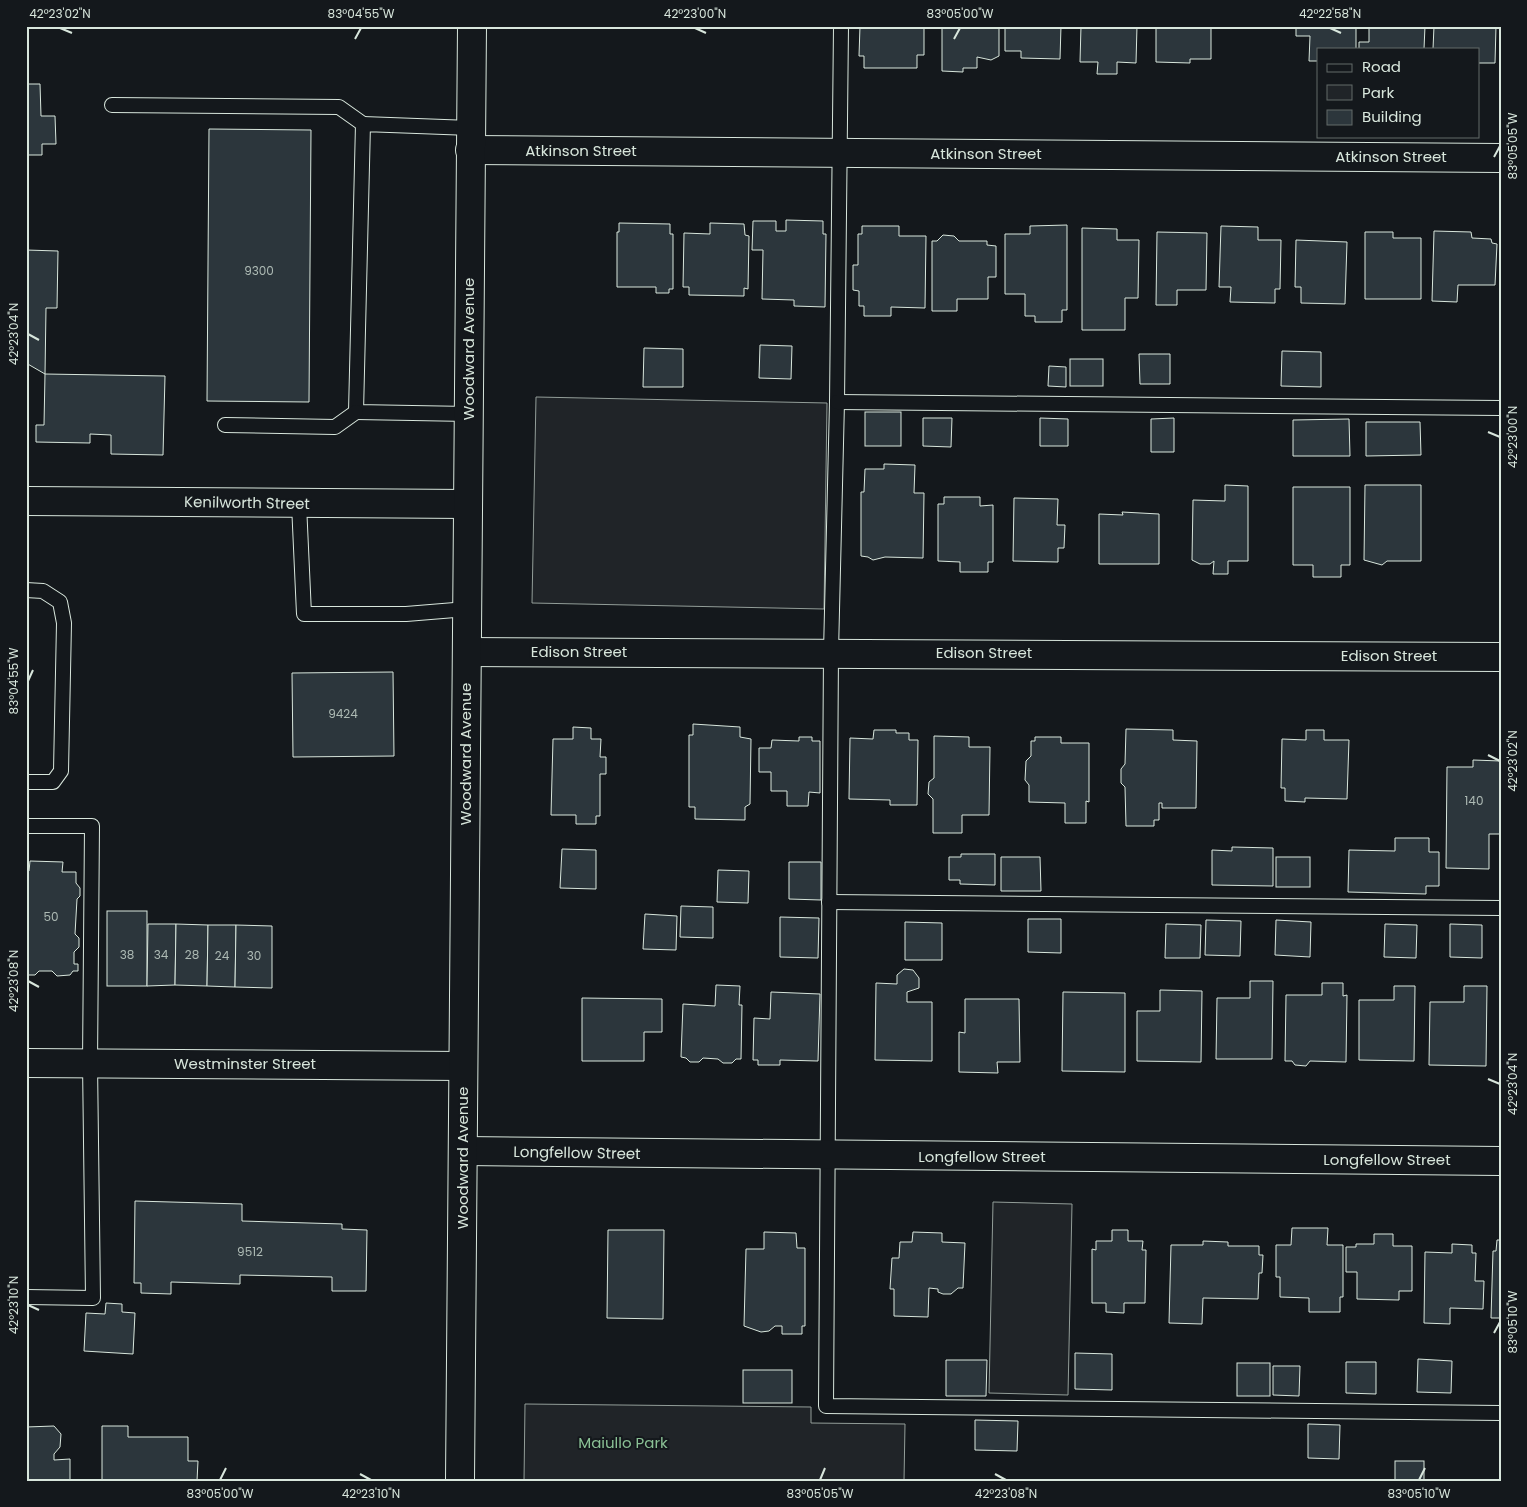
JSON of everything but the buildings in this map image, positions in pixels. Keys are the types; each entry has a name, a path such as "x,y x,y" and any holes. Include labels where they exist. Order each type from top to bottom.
{"street":[{"name":"Woodward Avenue","path":"460,1481 472,26"},
{"name":"Atkinson Street","path":"471,139 839,153 1501,158"},
{"name":"Kenilworth Street","path":"26,501 467,504"},
{"name":"Edison Street","path":"467,652 831,652 1501,657"},
{"name":"Westminster Street","path":"26,1063 463,1066"},
{"name":"Longfellow Street","path":"464,1151 1501,1161"}],"lane":[{"path":"841,26 837,402 831,652 826,1406 1501,1413"},
{"path":"112,105 339,107 363,124 471,139"},
{"path":"356,412 363,124"},
{"path":"837,402 1501,408"},
{"path":"225,425 336,427 356,412 469,414"},
{"path":"299,504 304,614 406,614 467,609"},
{"path":"26,590 42,591 60,602 64,622 61,772 53,782 26,782"},
{"path":"26,826 92,826 90,1063 92,1298 26,1297"},
{"path":"829,902 1501,908"}],"green space":[{"path":"536,397 827,403 824,609 532,603"},
{"path":"993,1202 1072,1204 1068,1395 989,1393"},
{"name":"Maiullo Park","path":"525,1404 811,1407 811,1423 905,1424 904,1481 524,1481"}]}
